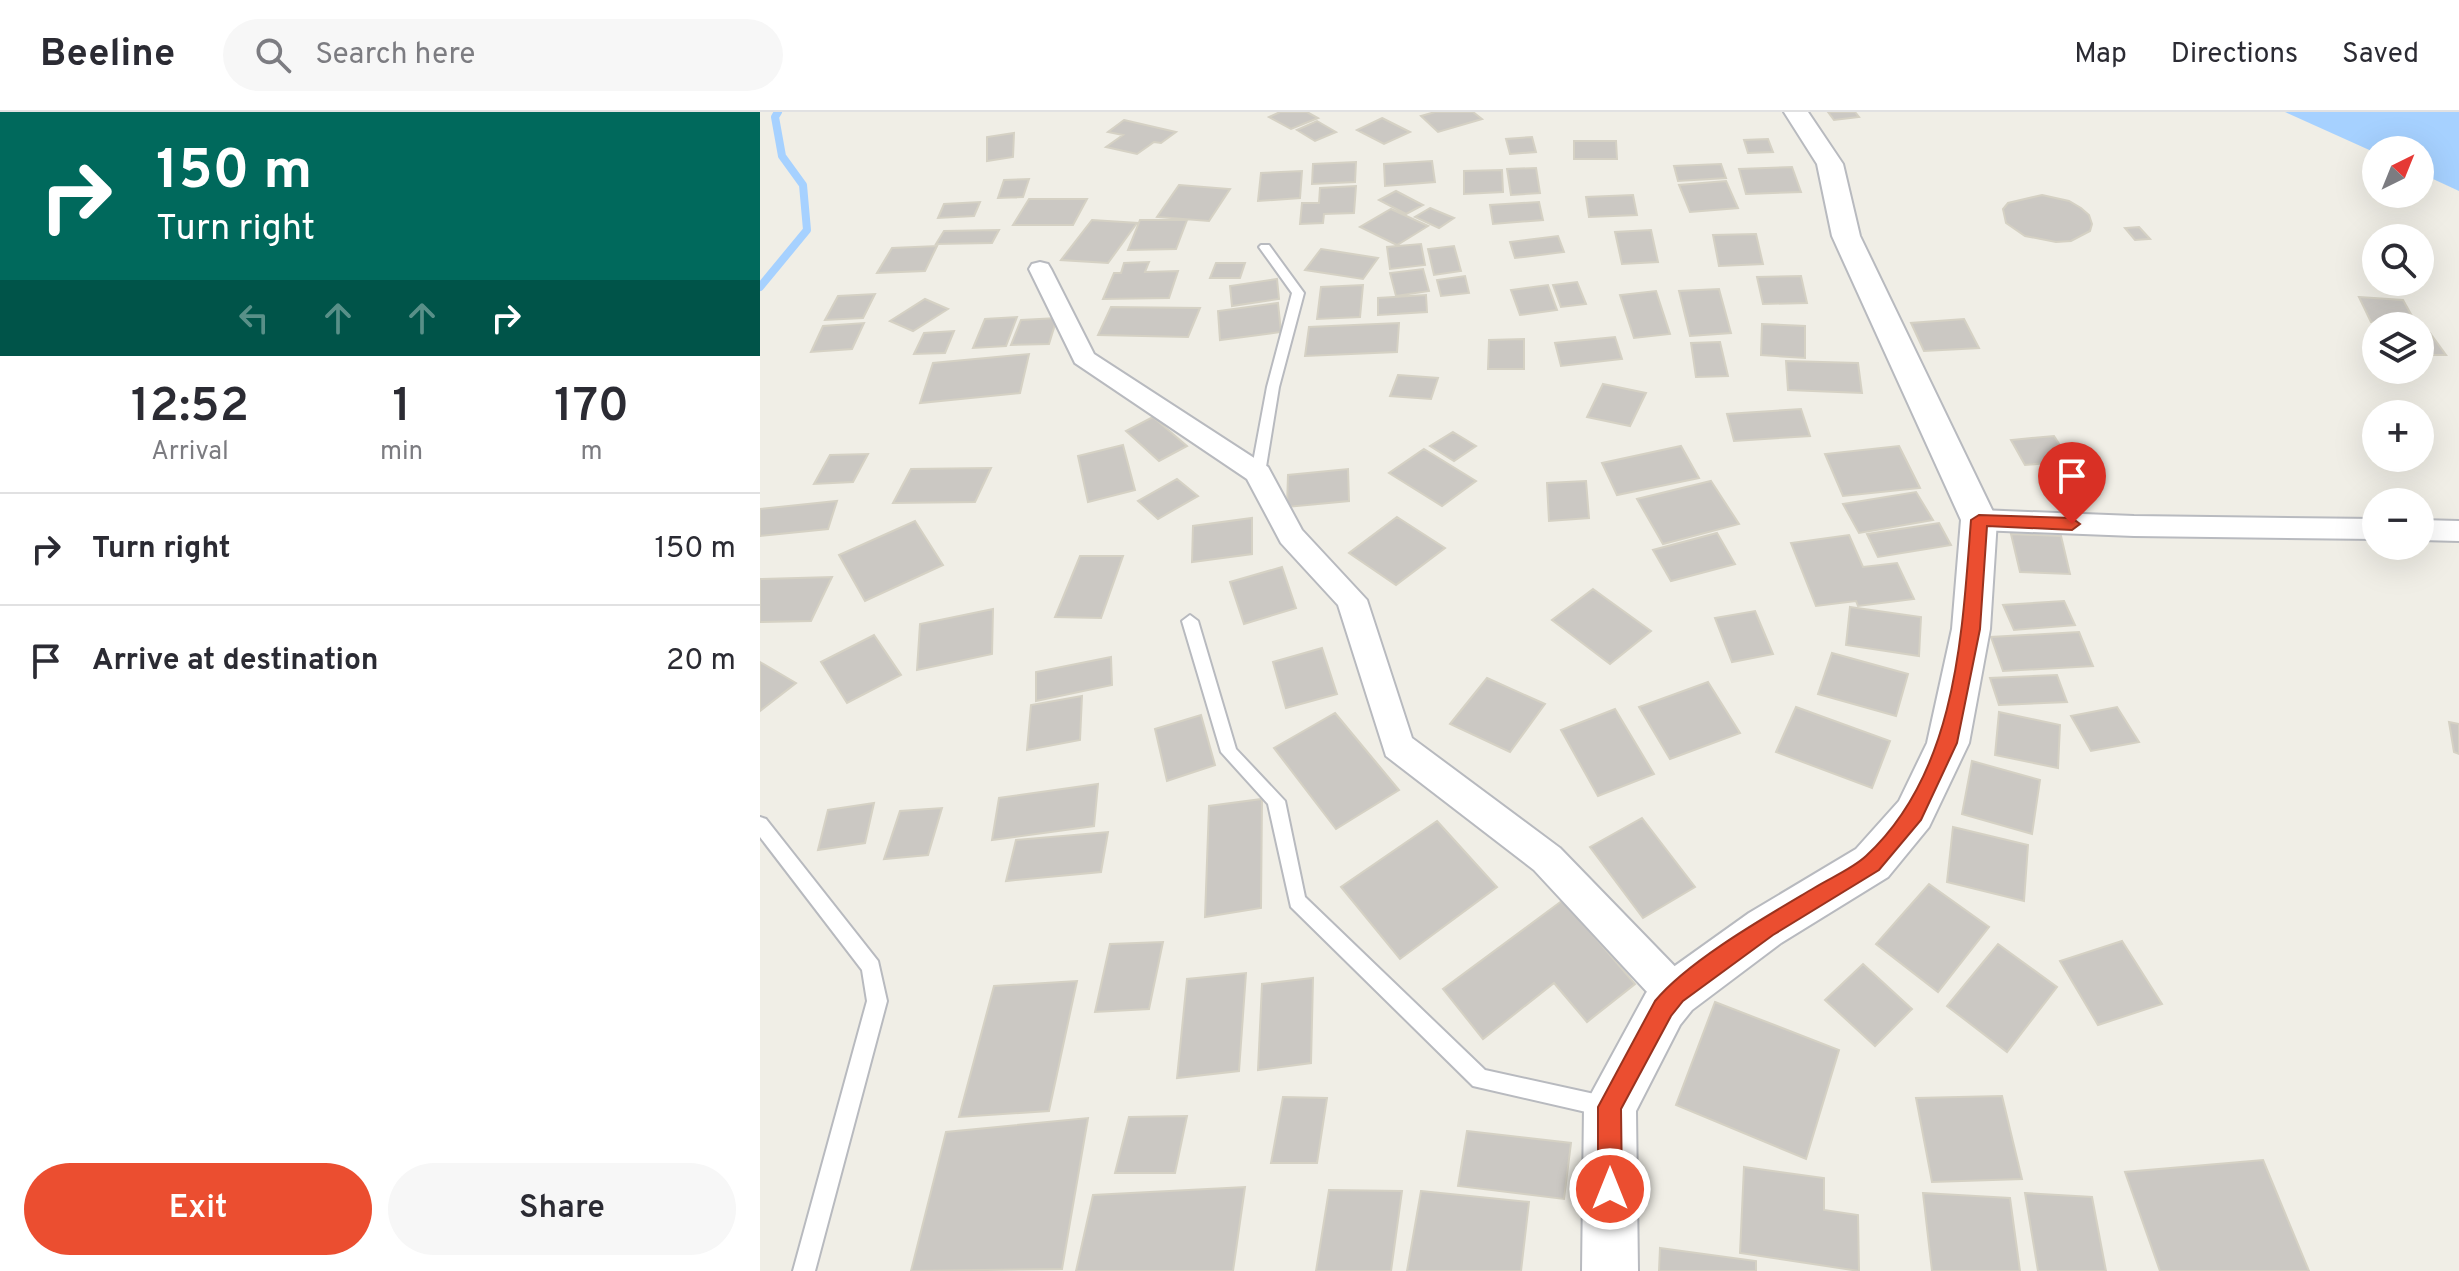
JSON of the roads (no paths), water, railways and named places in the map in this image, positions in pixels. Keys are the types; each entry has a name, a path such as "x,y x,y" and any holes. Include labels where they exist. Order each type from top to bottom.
{"street":[{"path":"1610,1271 1610,1107 1663,1009 1675,994 1765,928 1872,863 1914,814 1948,743 1971,629 1979,520 1846,236 1830,164 1796,112"},
{"path":"1040,269 1084,358 1258,473 1291,536 1352,600 1398,746 1547,859 1675,994"},
{"path":"1979,520 2134,526 2362,529"},
{"path":"2434,530 2459,531"}],"lane":[{"path":"1258,473 1273,387 1298,293 1265,247"},
{"path":"1190,621 1229,752 1276,801 1297,901 1480,1079 1610,1107"},
{"path":"760,824 871,967 877,1001 804,1271"}],"water":[{"path":"2285,112 2459,112 2459,191 2434,179 2434,136 2362,136 2362,147"}],"waterway":[{"path":"760,287 807,230 803,185 782,156 775,117 778,112"}]}
